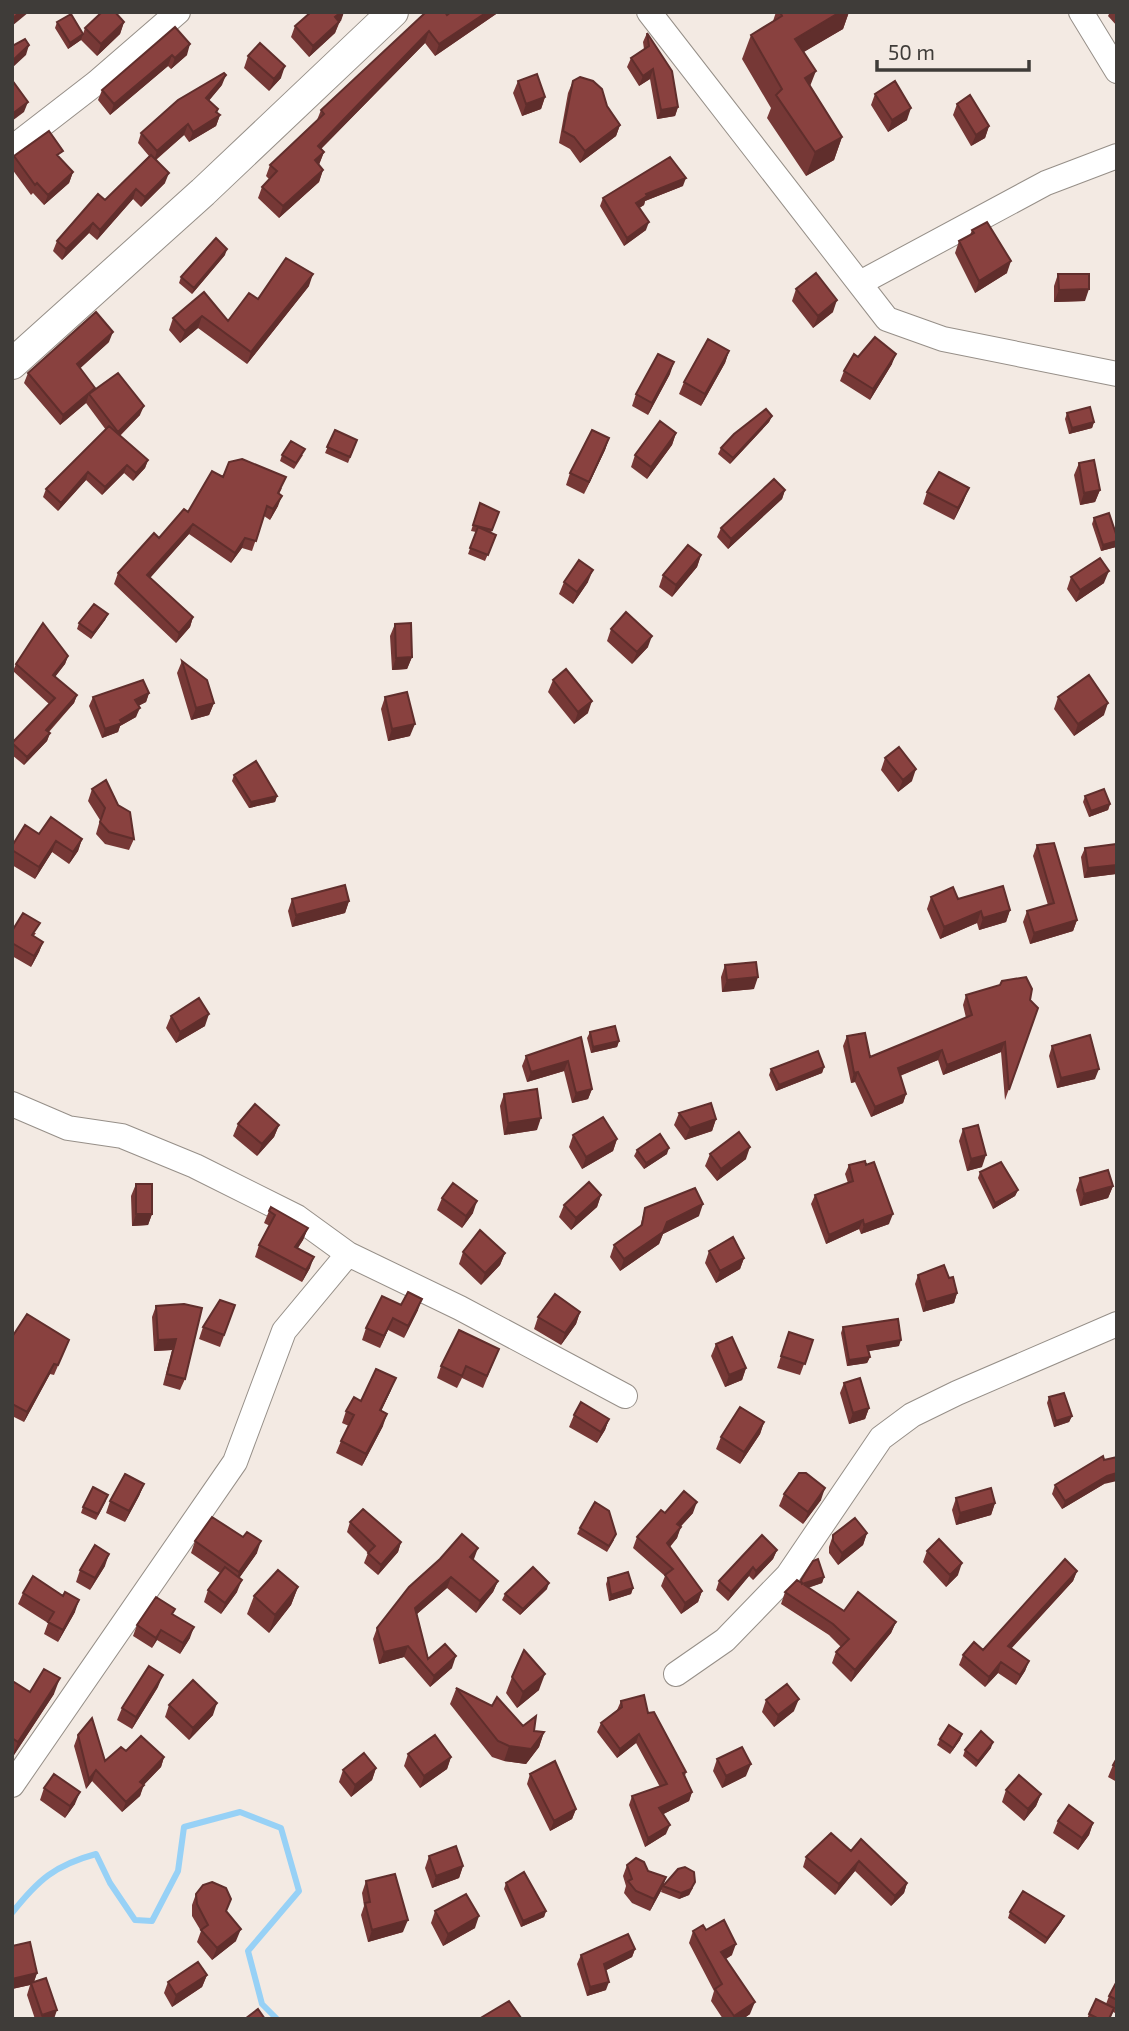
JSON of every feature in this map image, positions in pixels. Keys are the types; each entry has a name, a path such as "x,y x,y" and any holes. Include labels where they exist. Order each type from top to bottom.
{"main road":[{"path":"12,364 203,192 393,12"}],"street":[{"path":"12,148 96,83 178,12"},
{"path":"649,12 890,322 943,339 1117,374"},
{"path":"1081,12 1117,71"},
{"path":"860,283 1046,183 1117,156"},
{"path":"12,1104 68,1128 122,1136 195,1166 297,1217 348,1254 460,1308 625,1396"},
{"path":"12,1784 235,1462 284,1331 348,1254"},
{"path":"676,1674 725,1640 788,1575 881,1438 912,1415 957,1393 1117,1324"}],"building":[{"path":"102,12 115,12 124,22 101,44 85,28"},
{"path":"311,12 341,12 335,17 339,22 313,46 295,26"},
{"path":"426,12 445,12 447,15 451,12 487,12 439,44 429,31 318,146 324,152 315,160 323,170 283,206 262,187 277,171 270,165 324,114 321,110"},
{"path":"780,12 840,12 795,39 816,71 805,78 842,137 815,152 776,95 782,89 751,35 782,16"},
{"path":"71,14 83,34 70,43 57,22"},
{"path":"175,27 190,44 175,58 172,55 114,104 102,90"},
{"path":"647,33 672,71 678,107 661,110 653,69 643,76 631,58 649,46"},
{"path":"25,39 29,45 12,61 12,46"},
{"path":"260,43 285,66 274,79 248,56"},
{"path":"224,73 226,75 206,98 218,109 216,112 220,115 193,132 188,124 157,151 141,133 178,100"},
{"path":"537,74 545,97 526,104 518,81"},
{"path":"580,77 593,81 602,89 607,106 620,125 585,151 574,137 563,131 573,81"},
{"path":"12,80 28,102 12,114"},
{"path":"895,81 911,108 892,120 875,94"},
{"path":"970,95 989,126 976,135 957,104"},
{"path":"49,131 63,151 57,155 73,172 48,195 37,183 35,185 14,156"},
{"path":"151,155 169,173 145,197 136,189 100,230 93,223 66,249 57,241 98,194 105,200"},
{"path":"670,157 686,178 646,194 647,196 636,203 649,222 627,238 603,198"},
{"path":"987,222 1011,261 979,281 959,241"},
{"path":"216,238 227,249 194,288 181,277"},
{"path":"286,258 313,274 251,352 202,316 185,331 173,318 204,292 228,321 249,293 258,299"},
{"path":"816,273 837,300 818,316 796,289"},
{"path":"1058,274 1089,274 1089,289 1059,290"},
{"path":"96,312 113,332 77,364 95,388 63,415 28,373"},
{"path":"875,337 896,354 873,389 844,371 854,354 858,357"},
{"path":"708,339 729,351 705,394 684,382"},
{"path":"658,354 674,362 652,403 636,394"},
{"path":"118,373 144,406 118,432 89,394"},
{"path":"1090,407 1094,422 1072,428 1067,413"},
{"path":"766,409 772,416 733,458 721,448 734,434"},
{"path":"660,421 676,433 651,467 635,455"},
{"path":"109,426 148,460 136,473 127,465 105,487 88,472 61,503 46,489"},
{"path":"335,430 357,440 350,457 327,447"},
{"path":"592,430 609,438 589,482 570,473"},
{"path":"291,441 305,449 296,463 282,455"},
{"path":"242,459 286,477 278,493 282,496 273,509 267,506 256,541 245,538 235,553 193,524 147,575 193,617 179,633 118,573 154,533 159,538 184,509 188,512 212,471 223,477 229,462"},
{"path":"1094,460 1100,490 1084,493 1079,463"},
{"path":"939,472 969,488 958,508 927,492"},
{"path":"774,479 785,490 731,539 721,528"},
{"path":"480,503 499,512 492,530 473,525"},
{"path":"1109,513 1117,541 1103,545 1094,518"},
{"path":"478,527 496,535 488,555 470,548"},
{"path":"688,545 701,555 676,585 663,575"},
{"path":"1100,558 1109,571 1080,590 1071,577"},
{"path":"579,560 593,570 577,592 564,582"},
{"path":"94,604 108,614 93,633 79,623"},
{"path":"626,612 652,636 637,652 611,629"},
{"path":"43,623 68,656 53,675 77,695 46,730 50,733 27,757 12,743 55,698 16,664"},
{"path":"411,623 412,657 396,658 395,624"},
{"path":"182,661 207,680 214,703 196,708"},
{"path":"566,669 592,701 578,712 553,680"},
{"path":"1089,675 1108,703 1078,724 1058,697"},
{"path":"143,680 149,693 135,700 140,708 120,720 122,723 105,729 93,697"},
{"path":"407,692 415,724 392,729 385,697"},
{"path":"899,747 916,769 903,780 885,758"},
{"path":"256,761 277,796 251,802 234,775"},
{"path":"106,780 118,805 130,812 134,839 109,832 100,822 105,808 92,789"},
{"path":"1104,789 1110,804 1091,811 1085,796"},
{"path":"51,817 82,839 73,852 56,841 39,867 12,850 12,846 25,825 39,834"},
{"path":"1054,843 1077,920 1034,933 1027,911 1054,903 1037,845"},
{"path":"1117,844 1117,865 1088,868 1085,848"},
{"path":"345,885 349,901 296,915 292,899"},
{"path":"1003,886 1010,910 983,918 981,911 944,927 931,897 953,887 958,899"},
{"path":"23,913 40,923 32,935 43,942 34,956 12,943 12,931"},
{"path":"756,962 758,977 727,980 725,965"},
{"path":"1026,977 1032,989 1030,1000 1038,1008 1009,1090 1005,1042 947,1065 942,1050 898,1068 906,1094 875,1107 858,1072 854,1073 847,1036 865,1033 870,1057 972,1015 966,995 1000,985 1002,981"},
{"path":"199,998 209,1014 180,1032 171,1016"},
{"path":"615,1026 619,1041 593,1047 590,1032"},
{"path":"1090,1035 1099,1069 1061,1078 1052,1046"},
{"path":"581,1037 592,1089 576,1093 568,1061 531,1072 526,1056"},
{"path":"818,1051 824,1067 779,1085 771,1069"},
{"path":"537,1089 541,1118 508,1123 504,1094"},
{"path":"711,1103 716,1119 690,1128 679,1113"},
{"path":"255,1104 279,1125 262,1144 238,1124"},
{"path":"603,1117 617,1139 586,1157 573,1135"},
{"path":"978,1125 986,1155 971,1159 963,1129"},
{"path":"739,1132 750,1147 721,1169 710,1154"},
{"path":"660,1134 669,1148 646,1163 637,1150"},
{"path":"865,1161 866,1165 874,1162 893,1214 864,1225 863,1220 829,1235 815,1195 853,1181 849,1165"},
{"path":"1001,1162 1018,1190 995,1203 980,1172"},
{"path":"1108,1170 1113,1186 1084,1194 1080,1178"},
{"path":"589,1182 601,1195 576,1218 564,1205"},
{"path":"453,1183 477,1201 466,1216 442,1198"},
{"path":"136,1184 152,1184 152,1214 136,1214"},
{"path":"695,1188 703,1204 667,1222 663,1232 624,1259 614,1245 642,1225 645,1208"},
{"path":"271,1207 308,1228 295,1247 314,1257 306,1270 259,1245 275,1215 269,1211"},
{"path":"480,1230 505,1253 485,1273 463,1252"},
{"path":"733,1237 744,1258 720,1271 709,1251"},
{"path":"944,1265 949,1278 953,1277 957,1293 926,1302 918,1275"},
{"path":"408,1292 422,1299 408,1326 393,1318 384,1336 366,1328 382,1296 401,1305"},
{"path":"555,1294 580,1312 565,1333 538,1317"},
{"path":"220,1300 235,1305 224,1335 203,1327"},
{"path":"184,1304 202,1308 185,1379 167,1374 176,1339 158,1340 156,1306"},
{"path":"27,1314 69,1340 58,1365 54,1364 27,1412 12,1404 12,1337"},
{"path":"898,1319 901,1340 867,1346 870,1357 849,1360 843,1327"},
{"path":"459,1330 499,1349 487,1376 466,1366 462,1376 441,1366"},
{"path":"789,1332 813,1340 805,1364 781,1356"},
{"path":"732,1337 746,1368 729,1375 716,1344"},
{"path":"376,1369 396,1378 380,1410 387,1414 366,1454 341,1441 354,1415 346,1411 354,1397 361,1401"},
{"path":"860,1378 869,1408 853,1413 844,1383"},
{"path":"1064,1393 1072,1416 1056,1421 1049,1397"},
{"path":"581,1402 609,1419 601,1432 574,1415"},
{"path":"740,1407 764,1422 744,1452 721,1437"},
{"path":"1103,1456 1104,1460 1117,1457 1117,1473 1065,1501 1055,1485"},
{"path":"799,1473 806,1473 825,1488 808,1512 784,1494"},
{"path":"125,1474 144,1484 129,1511 110,1501"},
{"path":"93,1487 108,1495 98,1514 83,1507"},
{"path":"991,1488 995,1503 960,1513 956,1498"},
{"path":"684,1491 697,1502 677,1524 681,1527 667,1543 702,1591 685,1603 665,1575 673,1569 637,1537 661,1510 665,1513"},
{"path":"595,1502 609,1511 616,1534 609,1546 580,1528"},
{"path":"363,1509 401,1542 381,1565 368,1553 375,1546 350,1522"},
{"path":"212,1517 243,1537 247,1532 261,1541 239,1572 195,1541"},
{"path":"855,1518 867,1533 842,1553 833,1541 833,1535"},
{"path":"462,1534 478,1548 470,1557 498,1581 480,1601 451,1577 415,1608 428,1659 445,1644 456,1656 434,1676 408,1646 384,1652 377,1628 409,1587 440,1559"},
{"path":"762,1535 777,1550 756,1571 753,1567 731,1592 719,1581"},
{"path":"939,1539 962,1563 950,1575 927,1551"},
{"path":"95,1545 109,1554 95,1578 80,1570"},
{"path":"818,1559 824,1577 802,1584 801,1580 813,1561"},
{"path":"1065,1559 1077,1571 1008,1646 1029,1661 1020,1675 1001,1662 989,1677 963,1655 974,1642 983,1650"},
{"path":"225,1567 242,1580 225,1603 208,1590"},
{"path":"533,1567 549,1583 523,1609 505,1594"},
{"path":"278,1570 298,1587 275,1615 254,1596"},
{"path":"628,1572 633,1588 611,1595 608,1578"},
{"path":"33,1576 63,1596 65,1592 79,1600 63,1630 48,1622 54,1612 23,1593"},
{"path":"797,1580 844,1611 858,1592 896,1622 855,1670 836,1652 849,1639 833,1624 785,1592"},
{"path":"156,1597 175,1609 172,1614 194,1627 183,1643 161,1630 156,1638 137,1625"},
{"path":"524,1650 545,1674 523,1692 512,1677"},
{"path":"149,1666 163,1675 136,1717 122,1708"},
{"path":"44,1669 60,1678 18,1742 12,1738 12,1684 14,1682 30,1692"},
{"path":"193,1680 217,1703 193,1728 169,1705"},
{"path":"787,1684 799,1699 778,1715 766,1700"},
{"path":"456,1688 492,1706 497,1697 523,1726 536,1716 534,1731 544,1732 531,1749 509,1746 498,1741"},
{"path":"644,1695 648,1713 654,1712 686,1772 683,1773 692,1792 659,1808 670,1825 648,1838 632,1796 667,1784 639,1734 620,1749 601,1723 622,1707 621,1701"},
{"path":"92,1718 105,1761 121,1747 126,1751 141,1736 164,1757 140,1782 144,1785 126,1802 96,1770 89,1779 78,1735"},
{"path":"949,1725 962,1734 953,1748 940,1739"},
{"path":"981,1731 993,1742 978,1761 965,1750"},
{"path":"435,1735 451,1757 424,1776 408,1754"},
{"path":"742,1747 751,1764 726,1776 717,1759"},
{"path":"364,1753 376,1768 355,1785 343,1770"},
{"path":"555,1761 576,1809 554,1821 530,1774"},
{"path":"54,1774 80,1792 70,1806 44,1788"},
{"path":"1019,1775 1041,1794 1028,1809 1006,1790"},
{"path":"1069,1805 1093,1823 1082,1838 1058,1821"},
{"path":"831,1833 851,1851 861,1839 907,1883 895,1896 859,1861 839,1884 806,1857"},
{"path":"456,1846 463,1866 436,1876 429,1856"},
{"path":"636,1858 644,1862 648,1871 666,1877 654,1899 636,1891 628,1881 632,1879 627,1865"},
{"path":"685,1867 694,1872 695,1882 691,1889 681,1893 663,1886 678,1869"},
{"path":"524,1872 546,1911 523,1921 506,1883"},
{"path":"395,1874 408,1920 372,1930 365,1903 370,1902 366,1881"},
{"path":"212,1882 226,1888 231,1899 226,1911 241,1929 217,1948 201,1930 208,1925 197,1904 196,1894 203,1885"},
{"path":"1023,1891 1064,1916 1047,1938 1010,1912"},
{"path":"466,1894 479,1916 448,1934 435,1911"},
{"path":"724,1920 736,1944 721,1952 755,2002 734,2016 715,1989 722,1984 693,1931 703,1925 706,1930"},
{"path":"628,1934 635,1949 604,1964 609,1982 590,1987 581,1955"},
{"path":"30,1942 37,1973 12,1979 12,1946"},
{"path":"198,1962 207,1975 176,1995 168,1982"},
{"path":"46,1978 57,2010 42,2015 31,1983"},
{"path":"1117,1981 1117,2000 1109,1996"},
{"path":"1096,1999 1114,2008 1109,2019 1099,2019 1089,2014"},
{"path":"509,2001 520,2019 479,2019"},
{"path":"258,2009 265,2019 245,2019"}],"waterway":[{"path":"12,1913 48,1875 69,1863 96,1854 110,1883 135,1920 152,1921 178,1871 184,1827 240,1812 281,1828 299,1891 248,1951 262,2004 277,2019"}]}
